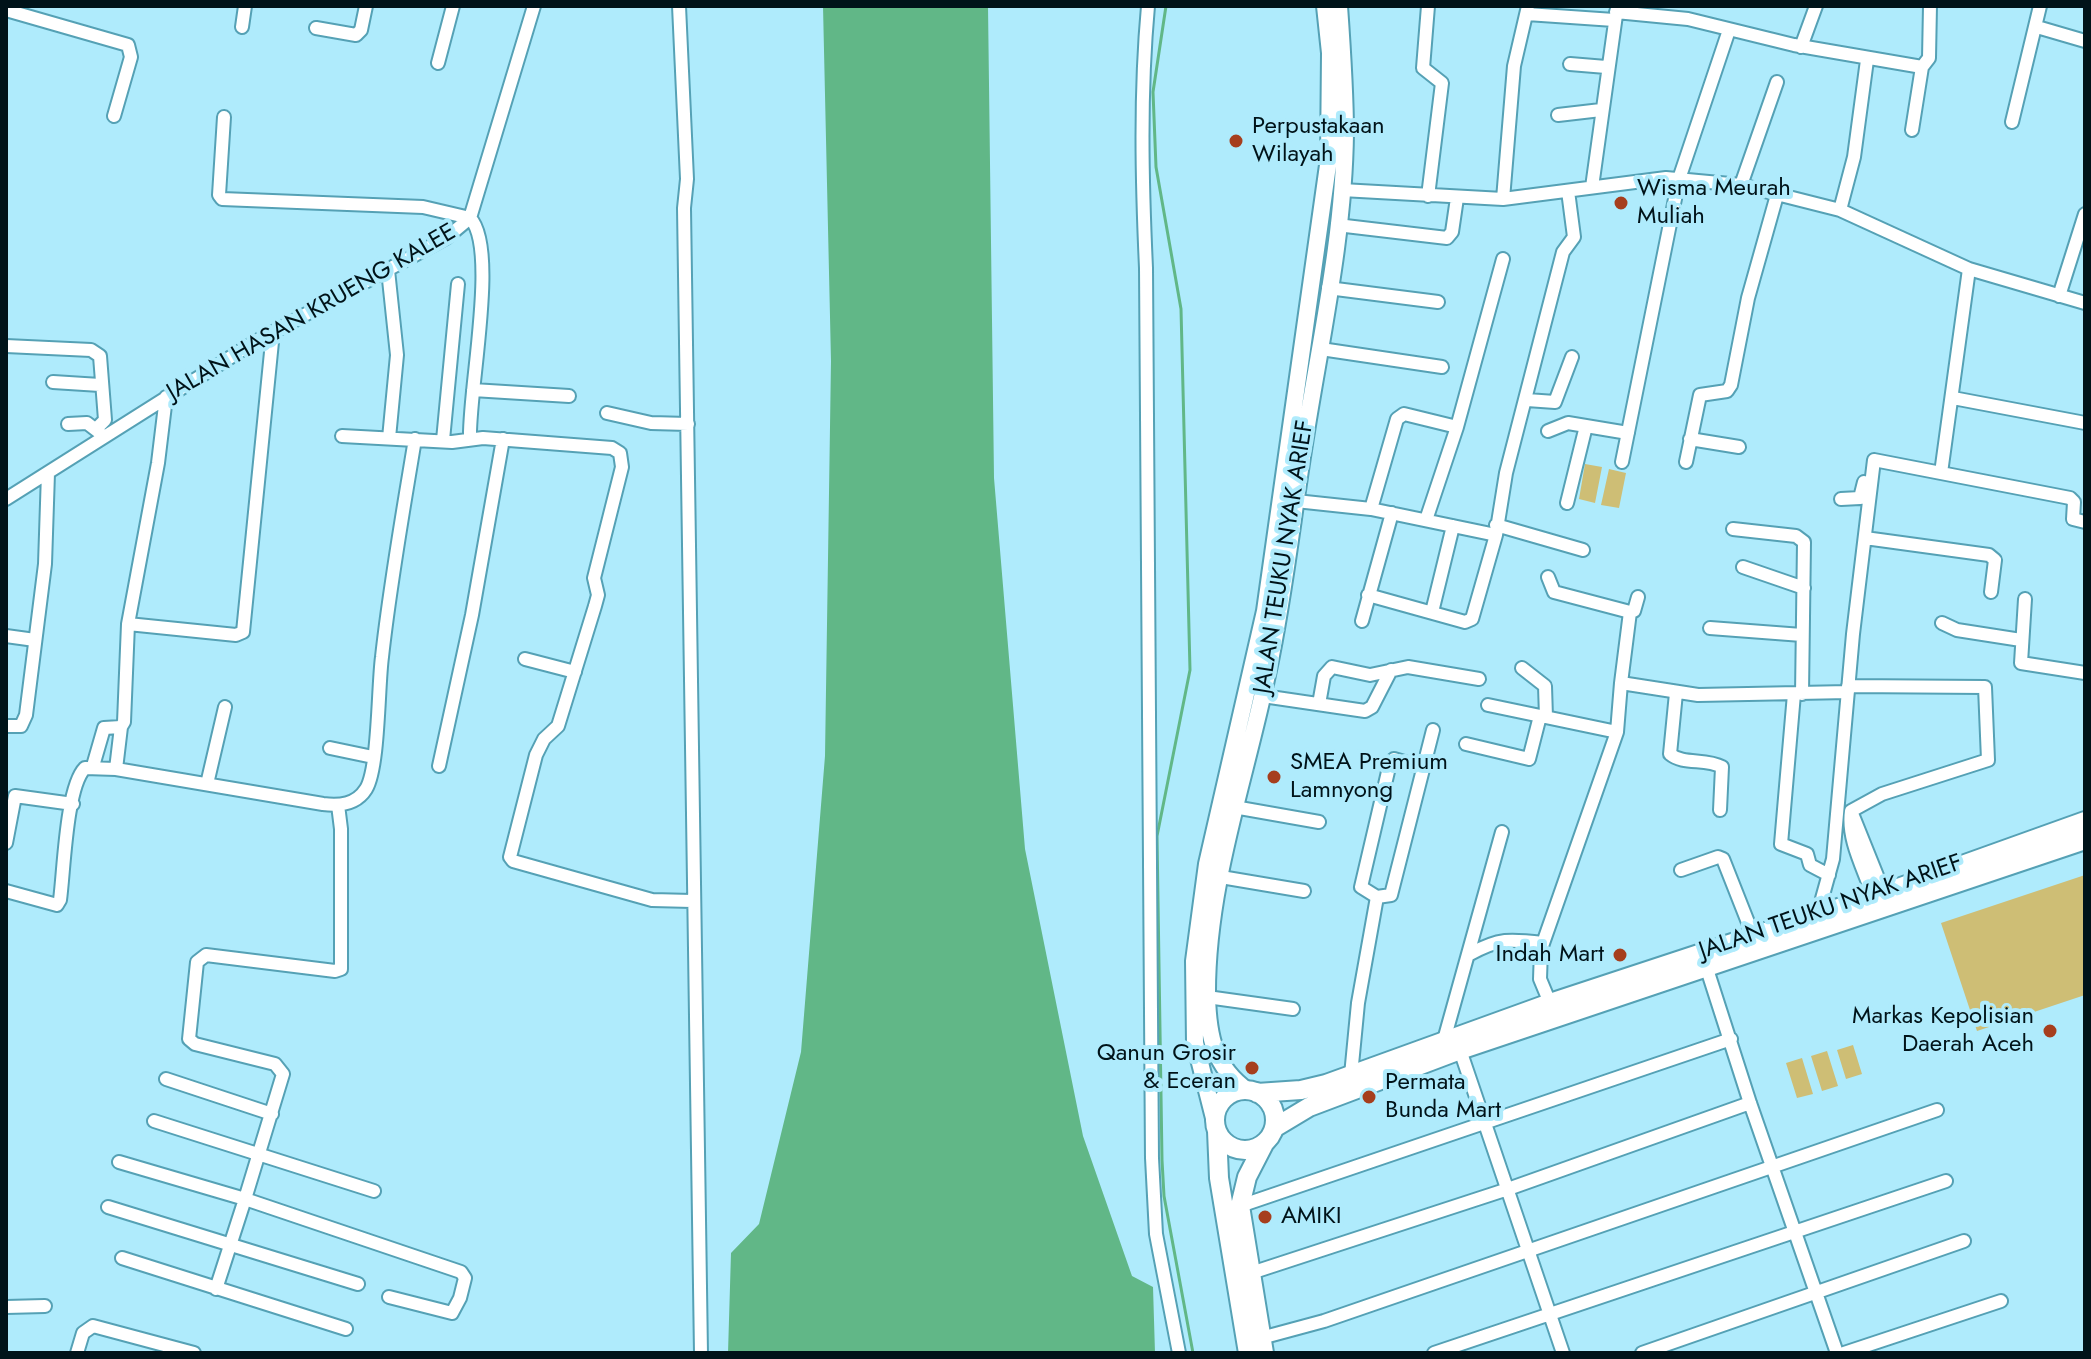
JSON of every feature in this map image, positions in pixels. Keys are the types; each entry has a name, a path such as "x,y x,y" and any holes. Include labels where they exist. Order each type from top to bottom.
{"highway":[{"name":"JALAN TEUKU NYAK ARIEF","path":"1252,1092 1301,1090 1351,1075 1550,1003 1878,894 2085,821"},
{"name":"JALAN TEUKU NYAK ARIEF","path":"1269,1136 1309,1107 1460,1050 2085,840"},
{"path":"1248,1353 1219,1178 1216,1126 1224,1099 1252,1092 1274,1111 1269,1136 1247,1177 1240,1206 1262,1346"},
{"path":"1216,1126 1233,1148 1249,1150 1269,1136"}],"main road":[{"name":"JALAN TEUKU NYAK ARIEF","path":"1252,1092 1226,1073 1215,1055 1207,997 1221,877 1234,807 1263,696 1329,158 1330,53 1325,6"},
{"name":"JALAN TEUKU NYAK ARIEF","path":"1216,1126 1195,1043 1194,961 1203,890 1272,613 1296,501 1321,349 1342,190 1345,132 1339,6"}],"street":[{"path":"242,27 245,6"},
{"path":"316,28 356,35 361,30 366,6"},
{"path":"438,63 453,6"},
{"name":"JALAN HASAN KRUENG KALEE","path":"6,499 48,473 100,434 273,332 446,238 470,218 534,6"},
{"path":"679,6 687,179 684,208 688,424 685,901 701,1353"},
{"path":"1148,6 1142,65 1142,147 1146,268 1152,1158 1156,1234 1179,1353"},
{"path":"1428,6 1423,68 1439,77 1442,86 1428,196"},
{"path":"1801,47 1816,6"},
{"path":"1912,130 1922,67 1929,58 1930,6"},
{"path":"2012,122 2040,6"},
{"path":"6,10 128,45 131,57 114,116"},
{"path":"1503,199 1514,66 1527,10 1688,19 1801,47 1922,67"},
{"path":"1592,187 1606,67 1616,13"},
{"path":"2037,27 2085,41"},
{"path":"1622,462 1679,179 1729,30"},
{"path":"1840,210 1854,157 1867,60"},
{"path":"1570,64 1606,67"},
{"path":"1741,185 1777,82"},
{"path":"1558,115 1601,110"},
{"path":"224,117 219,195 222,199 423,207 470,218 480,234 484,264 470,439"},
{"path":"1342,190 1503,199 1679,179 1741,185 1840,210 1969,269 2085,303"},
{"path":"1368,595 1465,622 1472,619 1563,252 1574,237 1568,191"},
{"path":"1686,462 1700,395 1727,391 1731,385 1748,298 1777,195"},
{"path":"1337,225 1447,238 1452,232 1457,198"},
{"path":"2059,296 2085,214"},
{"path":"1426,520 1457,427 1503,259"},
{"path":"1941,473 1969,269"},
{"path":"388,270 397,355 389,438"},
{"path":"443,440 458,284"},
{"path":"1328,288 1438,302"},
{"path":"128,624 236,635 243,632 273,332"},
{"path":"6,346 91,350 100,356 105,420 100,434 87,423 68,424"},
{"path":"1321,349 1442,367"},
{"path":"1527,400 1555,402 1572,357"},
{"path":"53,382 100,385"},
{"path":"473,390 569,396"},
{"path":"116,769 126,702 128,624 158,463 166,397"},
{"path":"1953,398 2085,423"},
{"path":"607,413 651,423 688,424"},
{"path":"1371,509 1397,419 1404,414 1457,427"},
{"path":"1548,431 1564,423 1628,433"},
{"path":"1567,503 1586,426"},
{"path":"342,436 503,439 612,448 622,458 594,578 598,595 595,606 558,726 544,739 536,755 510,859 661,902 685,901"},
{"path":"6,891 57,905 80,773 93,766 338,805 363,794 370,781 389,602 415,439"},
{"path":"439,766 480,572 503,439"},
{"path":"1690,439 1739,447"},
{"path":"1818,913 1829,875 1843,772 1848,689 1874,460"},
{"path":"1841,499 1860,498 1867,463 1874,460 2070,498 2074,502 2073,519 2085,522"},
{"path":"6,726 24,723 47,541 48,473"},
{"path":"1296,501 1371,509 1453,526 1496,530 1583,550"},
{"path":"1362,621 1392,513"},
{"path":"1432,612 1453,526"},
{"path":"1733,529 1802,538 1804,588 1798,694 1781,844 1807,854 1810,865 1829,875"},
{"path":"1865,538 1989,555 1995,560 1991,592"},
{"path":"1743,567 1804,588"},
{"path":"1548,577 1554,592 1630,612 1634,611 1638,597"},
{"path":"2025,599 2021,663 2085,673"},
{"path":"1550,1003 1542,987 1539,964 1543,943 1617,732 1630,612"},
{"path":"1942,623 1957,630 2021,640"},
{"path":"1710,628 1802,635"},
{"path":"6,636 35,640"},
{"path":"525,659 575,672"},
{"path":"1319,704 1326,669 1332,667 1370,675 1408,667 1479,679"},
{"path":"1466,744 1529,759 1543,716 1545,686 1522,668"},
{"path":"1263,696 1370,710 1391,670"},
{"path":"1621,683 1676,693 1798,694 1848,689 1985,687 1989,755 1984,763 1882,794 1851,811 1849,823 1878,894"},
{"path":"1676,693 1670,754 1676,759 1713,762 1722,767 1720,810"},
{"path":"1488,705 1617,732"},
{"path":"207,784 225,707"},
{"path":"93,766 104,728 121,727"},
{"path":"1421,767 1394,759 1390,763 1361,887 1377,897 1391,895 1421,767 1433,730"},
{"path":"330,748 373,757"},
{"path":"6,843 15,796 73,804"},
{"path":"216,1289 283,1078 279,1067 195,1044 189,1039 197,962 206,955 335,971 341,969 338,805"},
{"path":"1234,807 1319,822"},
{"path":"1444,1040 1502,832"},
{"path":"1681,870 1718,857 1723,859 1753,935"},
{"path":"1221,877 1304,891"},
{"path":"1351,1075 1358,1003 1377,897"},
{"path":"1470,954 1493,941 1543,943"},
{"path":"1706,966 1837,1353"},
{"path":"1207,997 1293,1009"},
{"path":"1240,1206 1731,1039"},
{"path":"1460,1050 1563,1353"},
{"path":"166,1079 272,1114"},
{"path":"1251,1273 1508,1189 1750,1103"},
{"path":"1262,1346 1324,1321 1937,1110"},
{"path":"154,1121 374,1191"},
{"path":"119,1162 245,1199 461,1272 465,1278 452,1313 389,1297"},
{"path":"1434,1353 1795,1229 1946,1181"},
{"path":"108,1207 358,1284"},
{"path":"1642,1353 1964,1241"},
{"path":"122,1258 346,1329"},
{"path":"1844,1353 2001,1301"},
{"path":"6,1307 45,1306"},
{"path":"77,1353 83,1333 93,1326 194,1353"}],"shaded area":[{"path":"823,6 988,6 994,478 1025,849 1083,1136 1132,1276 1153,1287 1155,1353 728,1353 731,1253 759,1224 801,1052 825,756 831,361"},
{"path":"1585,464 1602,467 1595,503 1579,499"},
{"path":"1609,469 1626,473 1619,508 1601,505"},
{"path":"2085,875 2085,995 1977,1031 1941,923"},
{"path":"1853,1045 1862,1074 1846,1079 1837,1050"},
{"path":"1827,1051 1838,1086 1822,1091 1811,1056"},
{"path":"1802,1058 1813,1094 1797,1098 1786,1063"}],"waterway":[{"path":"1166,6 1153,92 1156,167 1181,309 1190,670 1157,836 1162,1160 1164,1196 1193,1353"}],"place":[{"name":"Perpustakaan Wilayah","path":"1236,141"},
{"name":"Wisma Meurah Muliah","path":"1621,203"},
{"name":"SMEA Premium Lamnyong","path":"1274,777"},
{"name":"Indah Mart","path":"1620,955"},
{"name":"Markas Kepolisian Daerah Aceh","path":"2050,1031"},
{"name":"Qanun Grosir & Eceran","path":"1252,1068"},
{"name":"Permata Bunda Mart","path":"1369,1097"},
{"name":"AMIKI","path":"1265,1217"}]}
